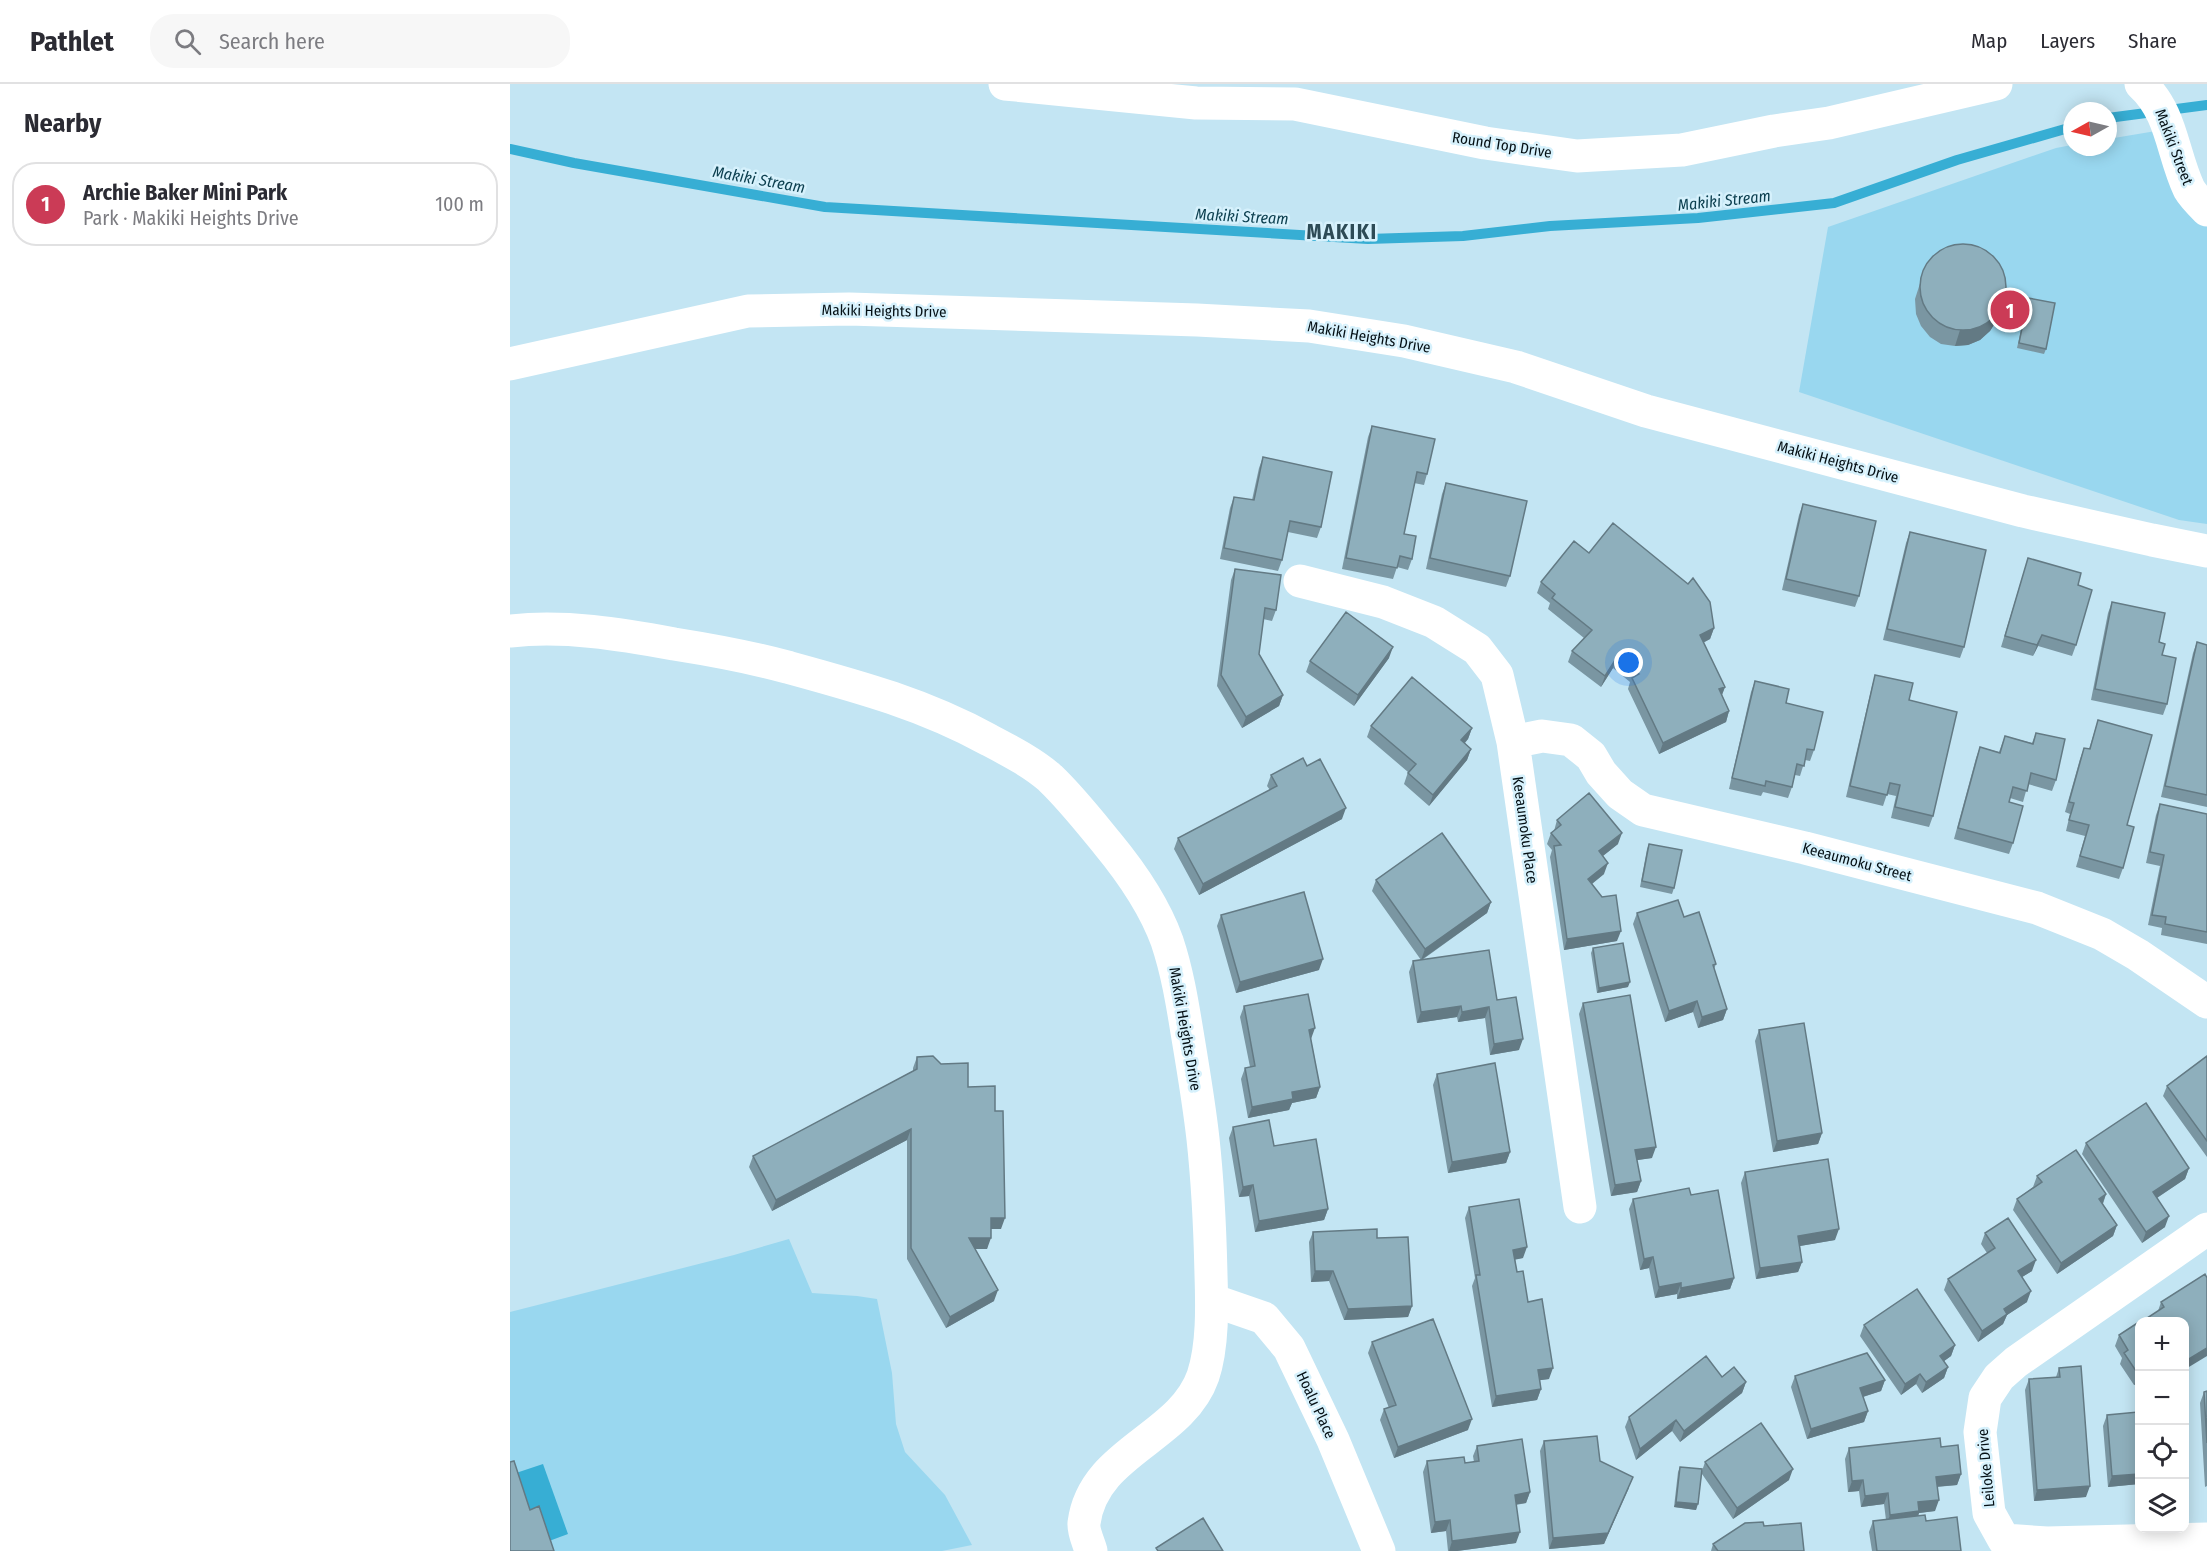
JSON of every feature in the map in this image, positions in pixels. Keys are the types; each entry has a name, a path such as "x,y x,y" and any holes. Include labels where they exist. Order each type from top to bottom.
{"street":[{"name":"Round Top Drive","path":"1005,84 1196,103 1295,104 1485,143 1577,156 1682,150 1774,131 1829,123 1996,84"},
{"name":"Makiki Street","path":"2141,84 2154,95 2166,120 2190,190 2207,210"},
{"name":"Makiki Heights Drive","path":"510,364 748,311 849,309 1185,319 1309,326 1404,341 1516,367 1646,411 2023,511 2207,550"},
{"name":"Keeaumoku Place","path":"1300,581 1394,606 1434,622 1477,649 1497,675 1513,742 1580,1207"},
{"name":"Makiki Heights Drive","path":"510,631 563,628 630,636 751,657 906,701 954,721 1015,754 1049,777 1125,865 1166,938 1175,966 1199,1108 1210,1201 1212,1300 1203,1377 1187,1403 1172,1419 1131,1450 1107,1474 1093,1494 1084,1526 1091,1551"},
{"name":"Keeaumoku Street","path":"1513,742 1542,736 1571,740 1591,756 1601,773 1620,794 1643,810 1805,848 2037,908 2102,934 2138,955 2207,1002"},
{"name":"Leiloke Drive","path":"2207,1229 2016,1362 1999,1377 1985,1398 1980,1432 1989,1513 2004,1540 2048,1543 2207,1539"},
{"name":"Hoalu Place","path":"1212,1300 1264,1318 1290,1348 1333,1440 1379,1551"}],"shaded area":[{"path":"2162,130 2207,222 2207,524 2179,520 1799,392 1828,227 2056,148 2063,147 2063,156 2117,156 2117,138"},
{"path":"789,1239 812,1293 877,1299 892,1373 896,1424 905,1452 945,1495 972,1545 942,1551 510,1551 510,1312"},
{"path":"543,1464 568,1534 541,1544 516,1473"}],"building":[{"path":"1963,244 1979,248 1993,257 2002,271 2006,287 2002,303 1993,317 1979,326 1963,330 1947,326 1933,317 1924,303 1920,287 1924,271 1933,257 1947,248"},
{"path":"2028,298 2055,303 2046,349 2019,343"},
{"path":"1372,426 1435,439 1427,474 1417,472 1404,534 1416,536 1412,559 1400,556 1397,568 1346,558"},
{"path":"1263,457 1332,472 1321,527 1290,521 1282,560 1224,548 1234,497 1254,500"},
{"path":"1446,483 1527,501 1510,576 1430,558"},
{"path":"1803,504 1876,521 1859,596 1786,579"},
{"path":"1613,523 1688,584 1693,578 1710,602 1714,628 1700,635 1725,687 1719,689 1729,711 1663,743 1632,678 1639,674 1617,657 1605,676 1572,651 1592,630 1552,598 1555,594 1541,582 1574,541 1589,553"},
{"path":"1910,532 1986,550 1964,647 1887,629"},
{"path":"2028,558 2081,573 2078,585 2092,590 2076,645 2042,635 2037,645 2005,636"},
{"path":"1235,569 1281,575 1276,610 1265,608 1259,654 1283,695 1246,717 1221,675"},
{"path":"2112,602 2165,613 2159,642 2165,644 2162,655 2176,658 2167,704 2095,689"},
{"path":"1346,612 1393,647 1358,695 1310,661"},
{"path":"2197,642 2207,645 2207,795 2165,786"},
{"path":"1875,675 1913,683 1909,700 1957,712 1933,816 1895,807 1900,785 1890,783 1887,795 1850,786"},
{"path":"1412,677 1472,728 1461,740 1471,749 1433,795 1408,773 1416,764 1371,726"},
{"path":"1755,681 1789,689 1786,703 1823,712 1814,750 1807,749 1804,766 1797,764 1792,787 1766,781 1765,786 1732,778"},
{"path":"2098,720 2152,735 2127,825 2134,827 2123,868 2080,856 2089,825 2069,820 2074,803 2069,802 2084,748 2090,749"},
{"path":"2036,733 2065,739 2056,780 2031,773 2027,791 2013,787 2009,802 2023,806 2013,843 1958,828 1980,747 2000,753 2005,736 2033,744"},
{"path":"1303,758 1307,766 1320,759 1346,808 1203,884 1178,838 1277,786 1271,775"},
{"path":"1589,793 1622,833 1599,851 1608,863 1588,879 1602,897 1616,895 1621,931 1567,939 1554,846 1561,845 1551,833 1561,825 1557,820"},
{"path":"2160,804 2207,814 2207,932 2165,924 2166,917 2152,915 2164,855 2150,852"},
{"path":"1442,833 1491,902 1425,949 1376,880"},
{"path":"1649,844 1682,850 1674,888 1642,881"},
{"path":"1304,892 1323,959 1240,982 1221,915"},
{"path":"1678,900 1684,917 1699,912 1716,964 1713,965 1727,1009 1702,1017 1697,1001 1669,1011 1637,913"},
{"path":"1623,943 1630,982 1599,988 1593,948"},
{"path":"1489,950 1497,1000 1516,997 1523,1039 1494,1044 1489,1007 1462,1012 1461,1006 1421,1012 1413,961"},
{"path":"1308,994 1315,1028 1309,1030 1320,1087 1292,1092 1293,1099 1252,1107 1245,1068 1255,1066 1244,1006"},
{"path":"1630,995 1656,1147 1635,1150 1641,1181 1615,1185 1583,1003"},
{"path":"1804,1023 1822,1133 1777,1141 1759,1030"},
{"path":"933,1056 941,1064 968,1063 968,1087 995,1086 995,1111 1003,1111 1005,1218 991,1218 991,1238 969,1238 998,1290 950,1317 911,1248 911,1129 776,1200 753,1156 917,1069 917,1057"},
{"path":"2207,1056 2207,1141 2167,1086"},
{"path":"1495,1063 1510,1152 1452,1162 1437,1074"},
{"path":"2146,1103 2189,1168 2153,1192 2169,1216 2146,1232 2086,1143"},
{"path":"1269,1120 1274,1146 1316,1139 1328,1209 1259,1221 1253,1185 1243,1187 1233,1127"},
{"path":"2076,1150 2106,1194 2099,1199 2117,1225 2061,1263 2017,1199 2042,1182 2037,1176"},
{"path":"1828,1159 1839,1229 1798,1236 1802,1262 1760,1268 1745,1172"},
{"path":"1689,1188 1691,1195 1718,1190 1734,1278 1681,1288 1681,1283 1659,1287 1653,1257 1644,1259 1633,1199"},
{"path":"1519,1199 1527,1247 1513,1250 1517,1272 1523,1271 1528,1302 1542,1299 1553,1368 1538,1370 1541,1389 1496,1396 1476,1275 1480,1275 1469,1207"},
{"path":"2008,1218 2036,1260 2018,1271 2031,1291 2004,1309 2007,1314 1982,1331 1948,1279 1995,1248 1985,1233"},
{"path":"1377,1229 1377,1238 1408,1237 1412,1306 1348,1309 1333,1271 1315,1271 1313,1232"},
{"path":"2205,1274 2207,1278 2207,1348 2189,1359 2189,1317 2149,1317 2164,1307 2161,1302"},
{"path":"1917,1289 1955,1345 1940,1356 1948,1367 1926,1382 1920,1374 1905,1384 1864,1325"},
{"path":"1433,1319 1472,1419 1398,1447 1384,1409 1396,1405 1372,1342"},
{"path":"2135,1325 2135,1370 2124,1353 2128,1350 2119,1335"},
{"path":"1867,1353 1885,1380 1860,1388 1868,1411 1811,1429 1795,1376"},
{"path":"1706,1356 1722,1377 1734,1367 1746,1382 1684,1431 1676,1420 1640,1449 1629,1417"},
{"path":"2081,1366 2090,1486 2037,1490 2029,1379 2060,1377 2059,1368"},
{"path":"2207,1391 2207,1443 2204,1392"},
{"path":"2135,1412 2135,1474 2112,1476 2107,1415"},
{"path":"1761,1423 1793,1469 1737,1508 1705,1462"},
{"path":"1597,1436 1600,1461 1633,1477 1608,1533 1553,1538 1544,1441"},
{"path":"1940,1438 1941,1447 1958,1445 1961,1474 1936,1477 1939,1500 1918,1502 1919,1511 1890,1515 1888,1493 1865,1496 1863,1480 1852,1481 1849,1448"},
{"path":"1522,1439 1530,1492 1515,1495 1520,1532 1452,1541 1450,1520 1435,1522 1427,1461 1464,1457 1465,1463 1479,1461 1477,1446"},
{"path":"514,1461 530,1510 539,1506 554,1551 510,1551 510,1462"},
{"path":"1680,1467 1702,1469 1698,1504 1676,1502"},
{"path":"1925,1515 1926,1521 1957,1517 1961,1551 1877,1551 1873,1521"},
{"path":"1203,1518 1223,1551 1158,1551 1156,1548"},
{"path":"1763,1522 1764,1526 1801,1523 1804,1551 1718,1551 1713,1544 1745,1523"}],"waterway":[{"name":"Makiki Stream","path":"2117,117 2207,105"},
{"name":"Makiki Stream","path":"510,149 574,163 825,207 1368,239 1463,236 1550,226 1698,218 1834,203 1957,160 2063,130"}],"place":[{"name":"Archie Baker Mini Park","path":"2010,310"}],"district":[{"name":"MAKIKI","path":"1342,232"}]}
